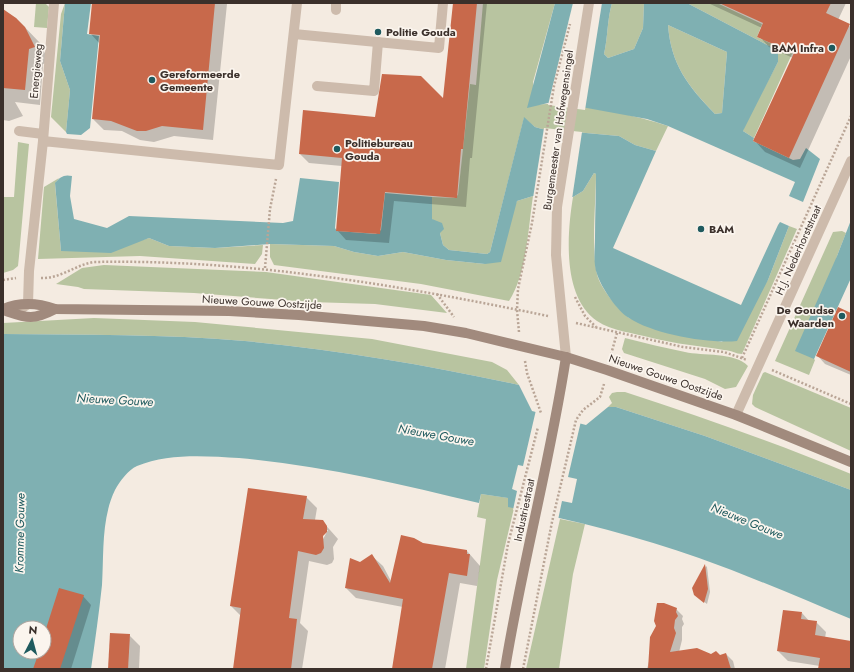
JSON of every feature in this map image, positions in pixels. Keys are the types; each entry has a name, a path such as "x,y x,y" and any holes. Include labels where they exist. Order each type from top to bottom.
{"main road":[{"name":"Nieuwe Gouwe Oostzijde","path":"3,309 13,305 28,304 42,305 55,309 229,311 299,315 424,326 466,333 566,357 736,415 851,462"},
{"name":"Nieuwe Gouwe Oostzijde","path":"3,309 24,317 39,318 55,309"},
{"name":"Industriestraat","path":"505,669 534,517 557,415 566,357"}],"street":[{"name":"Energieweg","path":"43,137 54,3"},
{"path":"19,131 43,137 279,165 297,3"},
{"path":"294,34 439,48 443,3"},
{"name":"Burgemeester van Hofwegensingel","path":"566,357 556,255 557,208 589,3"},
{"path":"317,86 374,91 378,42"},
{"path":"14,314 28,304 28,278 43,137"},
{"name":"H.J. Nederhorststraat","path":"736,415 760,365 851,161"}],"path":[{"name":"Burgemeester van Hofwegensingel","path":"517,310 518,289 535,204 554,86 572,18"},
{"path":"3,280 28,278 52,279 82,264 94,262 265,268 436,293 563,319 616,333 683,347 724,352 742,358 851,116"},
{"path":"265,268 270,209 279,165"},
{"path":"436,293 466,333"},
{"path":"760,365 851,404"},
{"path":"540,419 542,411"},
{"path":"523,669 552,522 576,420"},
{"name":"Industriestraat","path":"486,669 507,552 538,426"}],"green space":[{"path":"36,3 45,3 49,7 47,28 34,27"},
{"path":"65,3 60,61 70,90 66,132 51,117 61,14"},
{"path":"483,3 555,3 533,82 535,105 565,105 602,110 638,117 668,126 656,151 635,145 619,136 542,129 535,127 524,118 490,252 487,254 449,250 443,245 440,233 432,219 432,197 454,198 458,195 470,84 476,85"},
{"path":"612,3 644,3 643,28 634,49 608,58 604,54"},
{"path":"687,3 717,3 762,24 757,37 774,45 778,36 796,45 754,138 743,131 744,126 778,62 778,54 775,49"},
{"path":"668,25 727,52 722,113 715,114 682,74 673,52"},
{"path":"18,142 29,144 18,266 13,270 3,273 3,197 14,197"},
{"path":"594,173 596,174 594,251 597,274 602,286 610,298 629,318 722,342 768,280 789,226 797,229 742,354 727,350 670,342 616,329 597,321 586,310 578,297 572,281 569,229 573,197 583,191"},
{"path":"59,178 55,184 61,251 136,242 149,238 169,246 215,248 263,245 262,254 255,264 140,256 38,259 44,187"},
{"path":"533,196 523,264 520,277 509,301 421,284 274,265 270,257 270,244 334,246 354,252 378,256 403,252 446,260 485,264 517,201"},
{"path":"842,231 846,233 837,256 815,360 809,375 775,361 833,232"},
{"path":"104,265 266,272 431,295 447,313 375,304 310,302 194,293 84,289 56,284 82,268"},
{"path":"94,318 195,322 372,339 492,362 507,370 519,385 383,359 245,341 154,336 3,334 3,323"},
{"path":"625,338 685,352 727,356 735,358 748,366 736,387 725,389 705,379 624,353 622,349"},
{"path":"765,372 851,408 851,451 755,407 752,404 753,395 763,373"},
{"path":"625,392 710,421 767,441 851,474 851,490 705,436 616,407 608,407 612,403 609,397 612,393"},
{"path":"481,494 509,498 514,508 497,580 484,669 466,669 486,519 477,517"},
{"path":"560,519 585,524 573,574 559,669 526,669"}],"water":[{"path":"65,3 91,3 87,34 99,36 90,128 81,135 67,134 66,132 70,90 60,61"},
{"path":"555,3 612,3 604,54 608,58 634,49 643,28 644,3 687,3 775,49 778,54 778,62 743,131 754,138 753,141 793,160 800,159 806,148 820,159 803,202 789,196 795,182 668,126 647,119 576,106 548,103 527,108","holes":["668,25 727,52 722,113 715,114 682,74 673,52"]},
{"path":"524,117 535,127 542,129 619,136 635,145 656,151 613,248 741,305 778,225 780,222 789,226 768,280 737,341 725,342 682,337 652,329 639,324 624,315 610,298 602,285 595,266 596,174 594,173 583,191 573,197 533,196 517,201 501,262 485,264 446,260 403,252 378,256 354,252 334,246 270,244 215,248 169,246 149,238 111,253 61,251 55,183 60,178 67,175 72,176 70,196 74,219 107,228 129,216 283,223 293,221 300,178 339,182 335,228 337,231 376,234 381,230 385,193 432,197 432,219 442,223 444,229 440,233 443,245 449,250 487,254 490,252"},
{"path":"851,220 851,278 814,359 795,351 837,256"},
{"path":"3,334 124,335 245,341 349,354 451,371 519,385 532,411 586,425 608,407 616,407 705,436 851,490 851,619 737,572 676,550 605,529 508,507 508,498 481,494 479,503 360,476 270,461 200,456 161,459 137,466 124,476 115,490 107,513 103,549 102,585 91,669 3,669"}],"pier":[{"path":"573,3 602,3 585,110 548,105"},
{"path":"544,128 582,132 572,199 533,198"},
{"path":"536,410 581,421 568,477 577,479 572,503 562,501 558,520 513,510 517,491 512,489 518,465 523,466"}],"building":[{"name":"Gereformeerde Gemeente","path":"92,3 215,3 203,130 162,126 146,131 137,131 111,121 92,119 100,35 89,34"},
{"path":"453,3 477,3 457,198 385,192 380,234 336,231 342,158 299,154 303,110 375,117 382,74 421,76 443,98"},
{"path":"719,3 831,3 826,13 850,24 789,158 753,141 794,53 757,37 763,23"},
{"path":"3,9 16,18 25,27 35,47 29,49 25,90 3,88"},
{"name":"De Goudse Waarden","path":"838,307 851,313 851,372 816,356"},
{"path":"248,488 307,496 303,519 323,520 327,526 327,532 323,536 324,548 321,553 316,555 298,551 289,618 297,619 291,669 233,669 241,608 230,606"},
{"path":"401,535 414,538 423,543 467,550 467,554 470,554 467,576 449,573 432,669 392,669 403,599 345,588 350,558 360,562 372,554 390,583"},
{"path":"705,564 708,589 704,603 694,595 692,588"},
{"path":"59,588 84,595 60,669 33,669 36,660 52,660 52,620 49,620"},
{"path":"657,603 664,603 677,608 676,612 678,616 675,620 674,628 676,633 670,652 697,648 711,654 716,651 720,655 726,653 731,669 648,669 650,637 656,626 654,621"},
{"path":"783,610 802,612 801,619 817,621 815,635 851,641 851,669 818,669 820,658 777,651"},
{"path":"110,633 130,634 128,669 108,669"}],"place":[{"name":"Politie Gouda","path":"378,32"},
{"name":"BAM Infra","path":"832,48"},
{"name":"Gereformeerde Gemeente","path":"152,80"},
{"name":"Politiebureau Gouda","path":"337,149"},
{"name":"BAM","path":"701,229"},
{"name":"De Goudse Waarden","path":"842,316"}],"water label":[{"name":"Nieuwe Gouwe","path":"115,400"},
{"name":"Nieuwe Gouwe","path":"436,435"},
{"name":"Nieuwe Gouwe","path":"747,521"},
{"name":"Kromme Gouwe","path":"20,533"}]}
